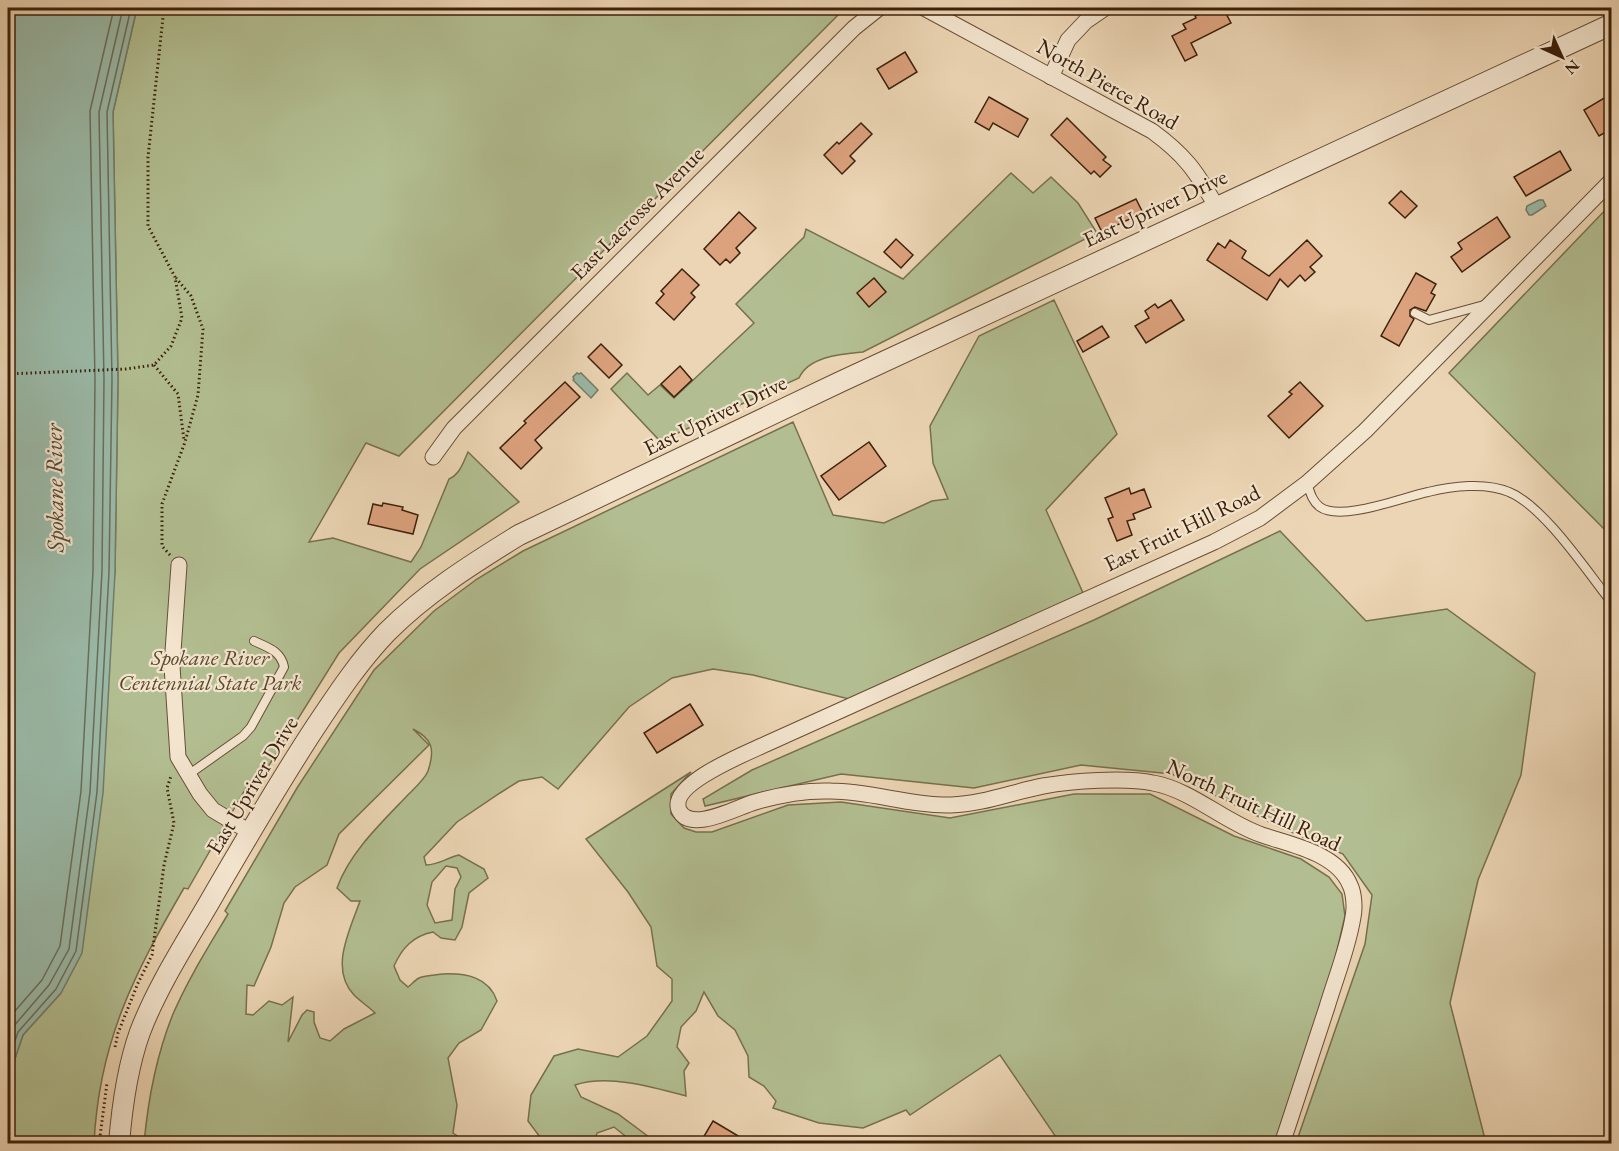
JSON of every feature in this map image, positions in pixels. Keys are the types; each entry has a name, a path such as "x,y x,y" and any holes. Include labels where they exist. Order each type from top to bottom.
{"street":[{"name":"East Lacrosse Avenue","path":"433,457 454,428 855,28 879,8"},
{"name":"North Pierce Road","path":"924,8 1152,132 1175,148 1198,174 1216,206"},
{"path":"1051,77 1068,40 1086,21 1105,8"},
{"name":"East Upriver Drive","path":"119,1143 129,1070 140,1032 159,990 289,766 349,676 387,632 424,598 472,564 519,535 850,377 1611,24"},
{"name":"East Fruit Hill Road","path":"714,770 766,744 1214,542 1260,518 1307,483 1365,431 1611,180"},
{"path":"179,565 172,666 178,757 213,810 250,832"},
{"name":"North Fruit Hill Road","path":"714,770 683,790 678,800 678,808 686,818 705,820 754,802 796,792 832,790 950,805 976,803 1044,786 1125,781 1153,783 1176,790 1247,830 1316,854 1333,863 1346,874 1352,889 1354,914 1345,951 1282,1143"}],"lane":[{"path":"1415,313 1429,320 1489,304"},
{"path":"1307,483 1313,500 1321,508 1346,512 1430,491 1475,486 1510,492 1547,521 1611,603"},
{"path":"188,775 243,736 251,727 284,667 283,660 275,651 254,641"}],"path":[{"path":"164,8 148,157 148,226 175,277 191,296 203,329 198,395 162,504 162,546 179,565"},
{"path":"8,374 126,369 154,365 171,346 182,318 175,277"},
{"path":"154,365 178,394 184,442"},
{"path":"114,1053 122,1023 152,955 164,865 174,823 167,788 178,757"},
{"path":"99,1143 109,1073"}],"green space":[{"name":"Spokane River Centennial State Park","path":"137,8 845,8 399,456 366,443 309,542 333,538 411,562 421,547 449,479 459,471 468,452 519,502 420,569 339,653 263,775 246,788 188,889 184,888 150,950 122,1010 103,1073 94,1143 8,1143 8,1079 23,1035 61,993 115,572 118,379 113,112"},
{"path":"1011,173 1033,193 1051,177 1078,203 1097,233 863,352 836,355 818,361 810,365 799,378 660,441 611,389 627,373 648,395 660,385 674,398 754,323 736,304 804,237 806,229 903,279"},
{"path":"1611,204 1611,536 1449,373"},
{"path":"1054,300 1117,434 1046,510 1083,593 853,700 753,675 713,669 672,678 629,707 558,789 542,777 519,781 457,822 424,857 426,865 459,855 484,869 488,878 469,893 462,927 455,940 441,938 433,932 420,936 405,948 394,966 400,980 408,987 424,976 460,974 482,982 493,993 497,1001 481,1030 459,1043 448,1058 457,1105 453,1133 468,1143 144,1144 154,1078 167,1030 185,988 228,914 225,911 297,788 374,670 434,611 477,579 523,551 793,422 833,515 884,523 932,501 948,499 933,463 930,426 979,336","holes":["413,729 425,737 431,746 428,771 366,840 349,863 337,888 351,901 360,901 344,949 343,973 354,995 375,1013 344,1029 330,1041 320,1038 314,1022 314,1012 307,1010 288,1042 293,997 282,1005 269,1001 253,1015 246,1014 247,985 254,986 271,947 284,903 295,887 327,865 339,834 429,745","446,866 457,868 461,877 455,889 452,920 435,923 427,905 432,882"]},
{"path":"1280,531 1366,621 1447,609 1535,673 1521,775 1478,880 1450,1003 1486,1143 1296,1143 1365,944 1372,895 1343,854 1282,828 1172,774 1081,765 974,788 841,774 705,806 703,799 752,770 1094,620"},
{"path":"691,772 671,794 671,814 684,828 696,832 712,832 788,805 841,802 950,818 1074,794 1150,794 1234,836 1301,859 1329,877 1342,894 1345,916 1335,959 1276,1143 1060,1143 1000,1055 910,1115 906,1110 863,1128 819,1123 773,1108 776,1101 764,1086 749,1077 748,1056 735,1030 718,1016 704,992 696,1011 681,1027 677,1047 689,1063 684,1071 686,1096 616,1081 575,1085 581,1097 618,1114 657,1143 634,1143 614,1127 597,1133 594,1143 565,1143 540,1137 528,1121 531,1095 554,1056 578,1049 618,1057 647,1036 672,1001 672,979 657,966 651,927 628,892 586,839"}],"water":[{"name":"Spokane River","path":"8,8 137,8 113,112 118,380 115,572 103,793 82,953 61,993 23,1035 8,1079"},
{"path":"1543,200 1546,206 1529,215 1526,210 1527,206"},
{"path":"577,373 581,373 598,390 591,398 573,380"}],"building":[{"path":"1212,8 1223,8 1231,23 1191,43 1197,55 1185,61 1172,36 1186,29 1183,24"},
{"path":"905,52 917,72 889,89 877,69"},
{"path":"1611,94 1611,129 1599,136 1584,110"},
{"path":"989,97 1028,119 1018,137 993,123 989,130 975,122"},
{"path":"1067,118 1106,157 1103,160 1111,166 1100,177 1094,171 1091,174 1051,135"},
{"path":"861,123 872,134 850,156 855,161 842,174 824,155"},
{"path":"1560,151 1571,170 1526,196 1514,177"},
{"path":"1401,191 1417,206 1405,218 1389,203"},
{"path":"1136,199 1143,213 1102,232 1095,218"},
{"path":"739,212 756,228 736,248 740,253 730,263 726,259 720,265 704,249"},
{"path":"1497,217 1510,237 1462,272 1451,257 1462,249 1458,243"},
{"path":"896,239 913,255 901,268 884,252"},
{"path":"1230,240 1246,251 1242,258 1269,276 1307,240 1322,256 1310,267 1315,272 1305,281 1300,275 1288,287 1280,279 1267,300 1207,260 1218,243 1225,248"},
{"path":"682,269 699,285 691,293 695,297 674,320 656,303 664,294 661,291"},
{"path":"1416,273 1436,284 1431,293 1435,295 1426,311 1415,307 1410,310 1410,316 1414,319 1399,346 1381,336"},
{"path":"874,278 886,292 869,307 857,293"},
{"path":"1171,300 1184,320 1146,343 1135,326 1149,318 1145,311 1155,304 1158,308"},
{"path":"1102,326 1109,337 1083,352 1077,341"},
{"path":"601,344 622,365 609,378 588,357"},
{"path":"680,366 692,380 674,397 661,384"},
{"path":"565,382 580,397 535,440 542,448 521,469 500,448 526,423 524,421"},
{"path":"1300,382 1323,406 1289,438 1268,416 1292,394 1289,392"},
{"path":"869,442 886,466 839,500 821,476"},
{"path":"1129,488 1131,494 1144,489 1151,507 1133,514 1135,519 1127,521 1132,535 1117,541 1108,519 1113,517 1105,498"},
{"path":"383,503 403,507 402,510 418,515 413,534 368,524 373,504 382,506"},
{"path":"690,704 703,725 657,753 644,733"},
{"path":"713,1121 750,1143 700,1143"}]}
